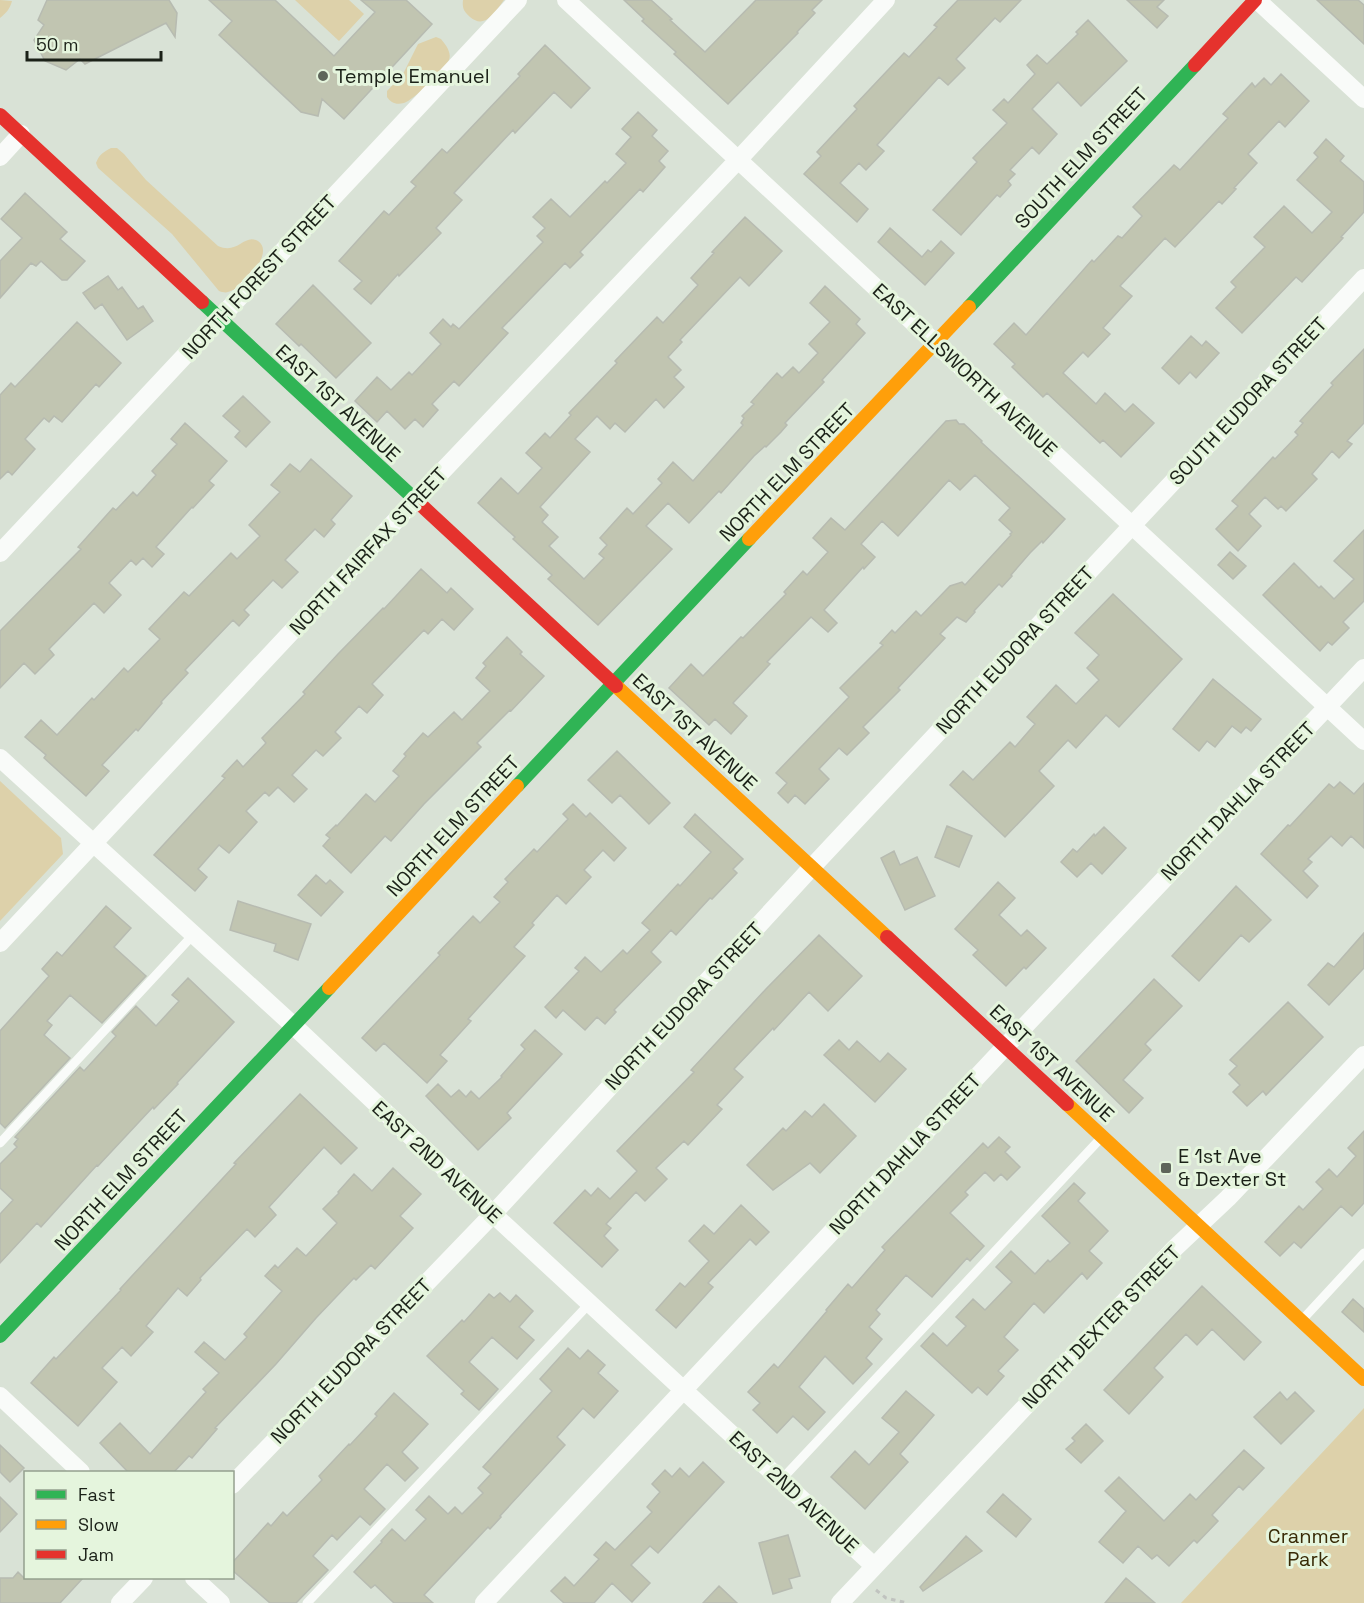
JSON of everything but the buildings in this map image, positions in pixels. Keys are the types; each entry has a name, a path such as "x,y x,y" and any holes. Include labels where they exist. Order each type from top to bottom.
{"street":[{"name":"NORTH FOREST STREET","path":"0,553 518,0"},
{"name":"EAST ELLSWORTH AVENUE","path":"566,0 1364,741"},
{"name":"NORTH FAIRFAX STREET","path":"0,943 886,0"},
{"path":"1256,0 1364,99"},
{"name":"SOUTH ELM STREET","path":"936,343 1256,0"},
{"name":"EAST 1ST AVENUE","path":"0,115 1364,1379"},
{"path":"0,158 21,134"},
{"name":"SOUTH EUDORA STREET","path":"1132,525 1364,278"},
{"name":"NORTH ELM STREET","path":"0,1336 294,1026 613,682 936,343"},
{"name":"NORTH EUDORA STREET","path":"234,1483 493,1214 812,867 1132,525"},
{"name":"NORTH DAHLIA STREET","path":"484,1603 1364,668"},
{"name":"EAST 2ND AVENUE","path":"0,758 294,1026 493,1214 781,1480 869,1573"},
{"name":"NORTH DEXTER STREET","path":"840,1603 1167,1257 1228,1198 1364,1055"},
{"path":"0,1396 79,1471"},
{"path":"120,1603 143,1579"},
{"path":"195,1579 221,1603"}],"lane":[{"path":"0,1143 193,935"},
{"path":"781,1480 1102,1137"},
{"path":"1301,1321 1364,1253"},
{"path":"307,1603 590,1303"}],"path":[{"path":"869,1573 886,1598 907,1603"}],"green space":[{"path":"0,0 12,1 8,11 0,18"},
{"path":"295,0 349,0 364,14 339,41"},
{"path":"463,0 504,0 490,18 481,21 475,20 466,13"},
{"path":"436,37 441,39 449,51 450,57 447,64 414,97 404,103 392,102 387,97 387,91 403,74 418,44"},
{"path":"111,148 117,148 124,154 146,180 218,246 231,248 249,240 258,241 263,254 260,262 241,285 234,290 219,291 172,234 98,168 96,163 98,158"},
{"path":"0,781 61,838 63,854 0,921"},
{"name":"Cranmer Park","path":"1364,1408 1364,1603 1181,1603"}],"traffic: fast":[{"path":"969,307 1195,65"},
{"path":"202,302 420,504"},
{"path":"517,786 749,539"},
{"path":"0,1336 329,988"}],"traffic: slow":[{"path":"749,539 969,307"},
{"path":"616,686 887,937"},
{"path":"329,988 517,786"},
{"path":"1067,1104 1364,1379"}],"traffic: jam":[{"path":"1195,65 1255,0"},
{"path":"0,115 202,302"},
{"path":"420,504 616,686"},
{"path":"887,937 1067,1104"}],"place":[{"name":"Temple Emanuel","path":"323,76"},
{"name":"E 1st Ave & Dexter St","path":"1166,1168"}]}
